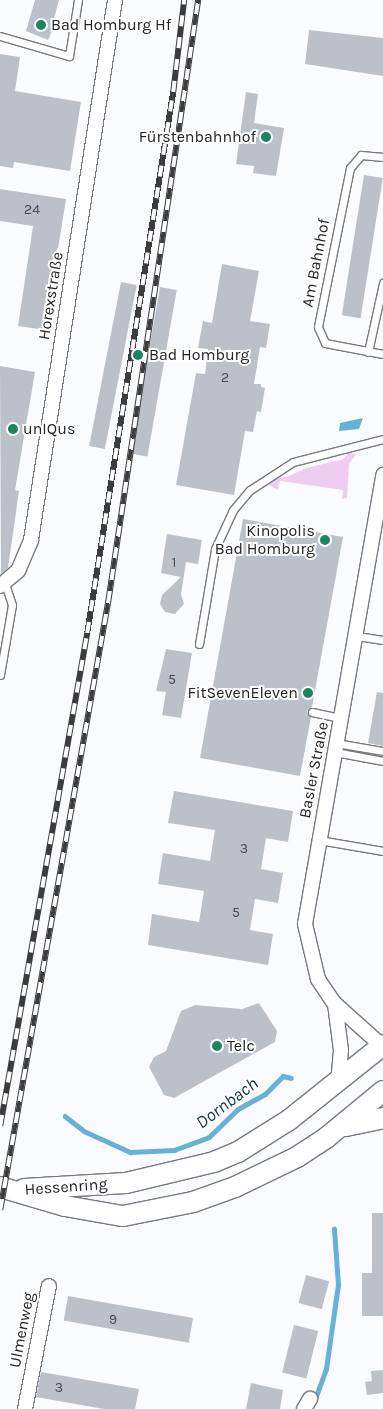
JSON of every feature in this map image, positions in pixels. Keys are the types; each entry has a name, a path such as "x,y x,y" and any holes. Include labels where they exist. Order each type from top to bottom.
{"street":[{"name":"Horexstraße","path":"2,585 25,559 31,540 115,0"},
{"name":"Basler Straße","path":"382,1046 334,1003 318,979 307,940 307,906 357,636 383,475"},
{"path":"334,1003 341,1050 338,1082"},
{"name":"Hessenring","path":"8,1188 126,1183 214,1162 262,1138 338,1082 382,1046"},
{"name":"Hessenring","path":"8,1188 96,1213 144,1214 194,1202 266,1173 339,1127 383,1092"},
{"path":"339,1127 383,1118"},
{"name":"Ulmenweg","path":"25,1409 48,1286"}],"lane":[{"path":"0,36 69,56 78,0"},
{"name":"Am Bahnhof","path":"383,157 361,155 350,168 318,327 325,343 383,354"},
{"path":"368,352 383,283"},
{"path":"199,644 215,550 233,510 250,490 293,462 383,439"},
{"path":"0,675 12,604 2,585"},
{"path":"357,636 383,640"},
{"path":"312,712 342,718"},
{"path":"335,748 383,751"},
{"path":"335,748 383,761"},
{"path":"319,840 383,851"}],"shaded area":[{"path":"348,453 356,454 349,464 347,498 342,499 343,490 280,481 278,490 269,485 274,478 287,477 306,468 344,459"}],"water":[{"path":"363,418 359,429 339,431 340,423"}],"building":[{"name":"Bad Homburg Hf","path":"35,0 59,0 54,19 57,20 48,40 26,31"},
{"path":"309,30 383,38 383,76 305,64"},
{"path":"0,54 20,57 15,91 81,102 70,171 14,162 13,168 0,166"},
{"name":"Fürstenbahnhof","path":"246,92 258,94 254,123 284,128 276,176 253,173 254,166 236,164"},
{"path":"364,175 383,178 361,318 342,315"},
{"path":"0,189 66,199 45,330 18,326 33,226 0,221"},
{"path":"222,264 259,271 250,321 270,324 266,348 260,347 254,384 261,384 261,387 265,388 261,412 257,411 253,432 245,431 234,495 176,485 196,373 205,374 208,349 198,348 203,321 212,323"},
{"path":"121,282 137,285 105,449 89,446"},
{"path":"160,287 177,290 147,456 131,453"},
{"name":"unIQus","path":"0,366 35,372 15,490 19,491 8,568 1,574"},
{"path":"243,519 343,537 312,707 307,711 311,717 300,776 200,758"},
{"path":"167,534 202,540 198,564 186,562 181,594 184,604 175,614 165,612 160,604 162,595 181,577 161,573"},
{"path":"166,649 192,653 181,718 162,715 166,692 156,691"},
{"path":"377,692 383,693 383,746 368,743"},
{"path":"174,791 293,811 288,842 266,838 261,869 283,873 278,903 255,899 250,930 273,934 268,965 148,945 152,914 199,922 204,891 158,884 163,853 210,861 215,830 168,823"},
{"name":"Telc","path":"259,1003 277,1031 275,1042 174,1098 164,1095 149,1067 154,1057 166,1051 181,1011 195,1005 242,1009"},
{"path":"372,1213 383,1213 383,1316 362,1316 362,1273 372,1273"},
{"path":"306,1275 329,1281 322,1309 298,1303"},
{"path":"68,1296 193,1318 189,1343 64,1321"},
{"path":"294,1325 318,1331 306,1379 282,1373"},
{"path":"383,1370 383,1393 367,1395 365,1382 372,1381 371,1371"},
{"path":"41,1372 139,1389 135,1409 104,1409 36,1397"},
{"path":"251,1383 283,1390 280,1409 246,1409"}],"waterway":[{"name":"Dornbach","path":"65,1116 84,1131 130,1152 174,1150 209,1137 238,1109 265,1094 283,1076 291,1078"},
{"name":"Dornbach","path":"315,1399 326,1369 338,1285 334,1229"}],"railway":[{"path":"0,1126 87,633 173,92 184,0"},
{"path":"0,1210 108,602 198,0"}],"place":[{"name":"Bad Homburg Hf","path":"41,25"},
{"name":"Fürstenbahnhof","path":"266,137"},
{"name":"Bad Homburg","path":"138,355"},
{"name":"unIQus","path":"13,429"},
{"name":"Kinopolis Bad Homburg","path":"325,540"},
{"name":"FitSevenEleven","path":"308,693"},
{"name":"Telc","path":"217,1046"}]}
